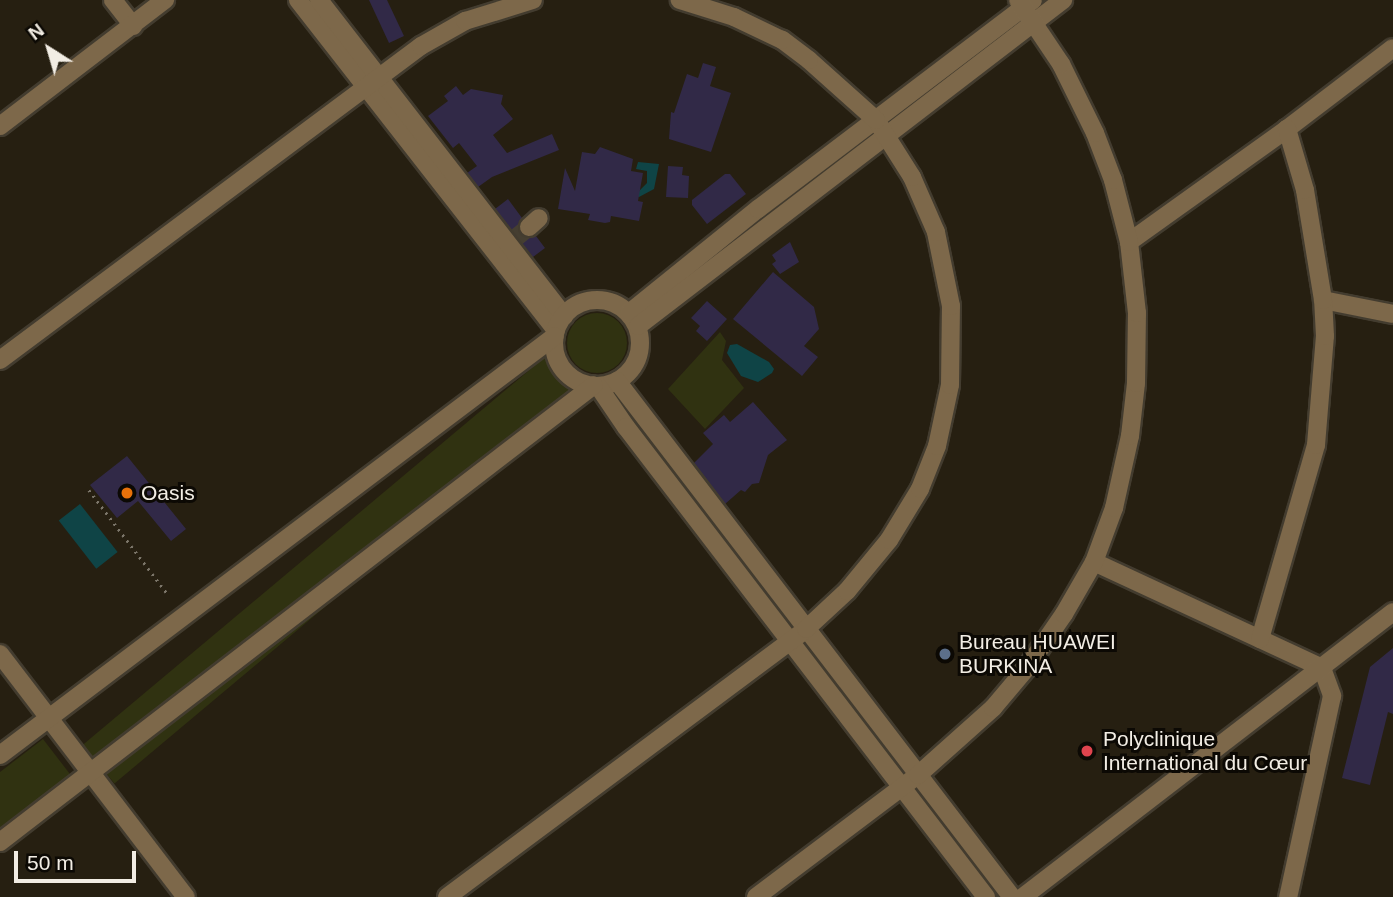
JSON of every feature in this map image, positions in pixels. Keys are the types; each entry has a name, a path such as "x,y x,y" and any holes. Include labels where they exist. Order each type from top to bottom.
{"street":[{"path":"113,0 133,26"},
{"path":"0,126 166,0"},
{"path":"298,0 510,242 559,327 555,352 561,365 570,376 596,386 900,788 986,897"},
{"path":"319,0 371,82 559,327"},
{"path":"0,360 131,265 371,82 443,32 465,21 533,0"},
{"path":"447,897 806,629 847,592 889,540 920,489 937,446 947,406 953,339 948,278 936,232 912,177 888,135 835,81 782,40 734,17 680,0"},
{"path":"633,320 758,209 876,120 1028,7 1063,0"},
{"path":"633,320 888,135 1028,7"},
{"path":"756,897 918,775 993,708 1026,669 1094,562 1116,496 1130,436 1136,383 1137,313 1129,242 1113,180 1095,134 1061,64 1028,7"},
{"path":"1129,242 1287,129 1393,48"},
{"path":"1260,639 1316,444 1325,336 1323,300 1305,190 1287,129"},
{"path":"0,755 559,327 580,304 597,300 614,303 633,320 641,342 638,358 630,371 617,381 596,386 0,842"},
{"path":"1323,300 1393,314"},
{"path":"617,381 1012,897"},
{"path":"1094,562 1322,668 1332,696 1288,897"},
{"path":"1023,897 1393,612"},
{"path":"0,654 186,897"}],"path":[{"path":"89,490 167,593"}],"green space":[{"path":"597,313 614,318 622,326 627,343 622,360 614,368 597,373 580,368 572,360 567,343 572,326 580,318"},
{"path":"720,332 726,341 722,360 744,388 705,429 668,389"},
{"path":"545,357 577,395 114,784 82,745"},
{"path":"43,739 73,778 0,833 0,772"}],"water":[{"path":"638,162 659,164 654,189 639,197 634,196 647,183 647,171 636,169"},
{"path":"737,344 769,362 774,369 772,373 758,382 741,376 727,353 730,345"},
{"path":"80,504 118,552 96,569 59,521"}],"building":[{"path":"369,0 387,0 404,36 389,43"},
{"path":"703,63 716,67 710,86 731,93 711,152 669,139 671,112 674,113 687,74 698,78"},
{"path":"456,86 463,95 471,89 503,95 501,104 513,119 493,135 507,153 552,134 559,150 492,177 478,187 467,173 477,166 459,143 453,148 428,116 448,101 444,96"},
{"path":"600,147 633,159 631,171 643,173 638,201 643,202 639,221 611,216 610,222 605,223 588,220 590,214 558,209 565,168 575,191 582,152 595,154"},
{"path":"668,166 683,167 682,175 689,176 688,198 666,197"},
{"path":"725,174 730,174 746,194 707,224 692,205 692,200"},
{"path":"508,199 522,218 518,224 520,234 526,238 536,236 545,248 533,257 495,209"},
{"path":"790,242 799,262 780,274 772,264 776,261 772,255"},
{"path":"773,272 814,307 819,329 804,346 818,357 802,376 733,319"},
{"path":"707,301 727,319 707,341 696,331 700,326 691,318"},
{"path":"753,402 787,440 768,455 759,483 752,484 745,492 741,490 725,504 694,463 713,444 703,433 724,415 730,422"},
{"name":"Oasis","path":"127,456 186,529 171,541 138,501 117,518 90,485"},
{"path":"1393,648 1393,714 1388,712 1370,785 1342,778 1370,667"}],"tunnel":[{"path":"513,240 529,227"}],"place":[{"name":"Oasis","path":"127,493"},
{"name":"Bureau HUAWEI BURKINA","path":"945,654"},
{"name":"Polyclinique International du Cœur","path":"1087,751"}]}
